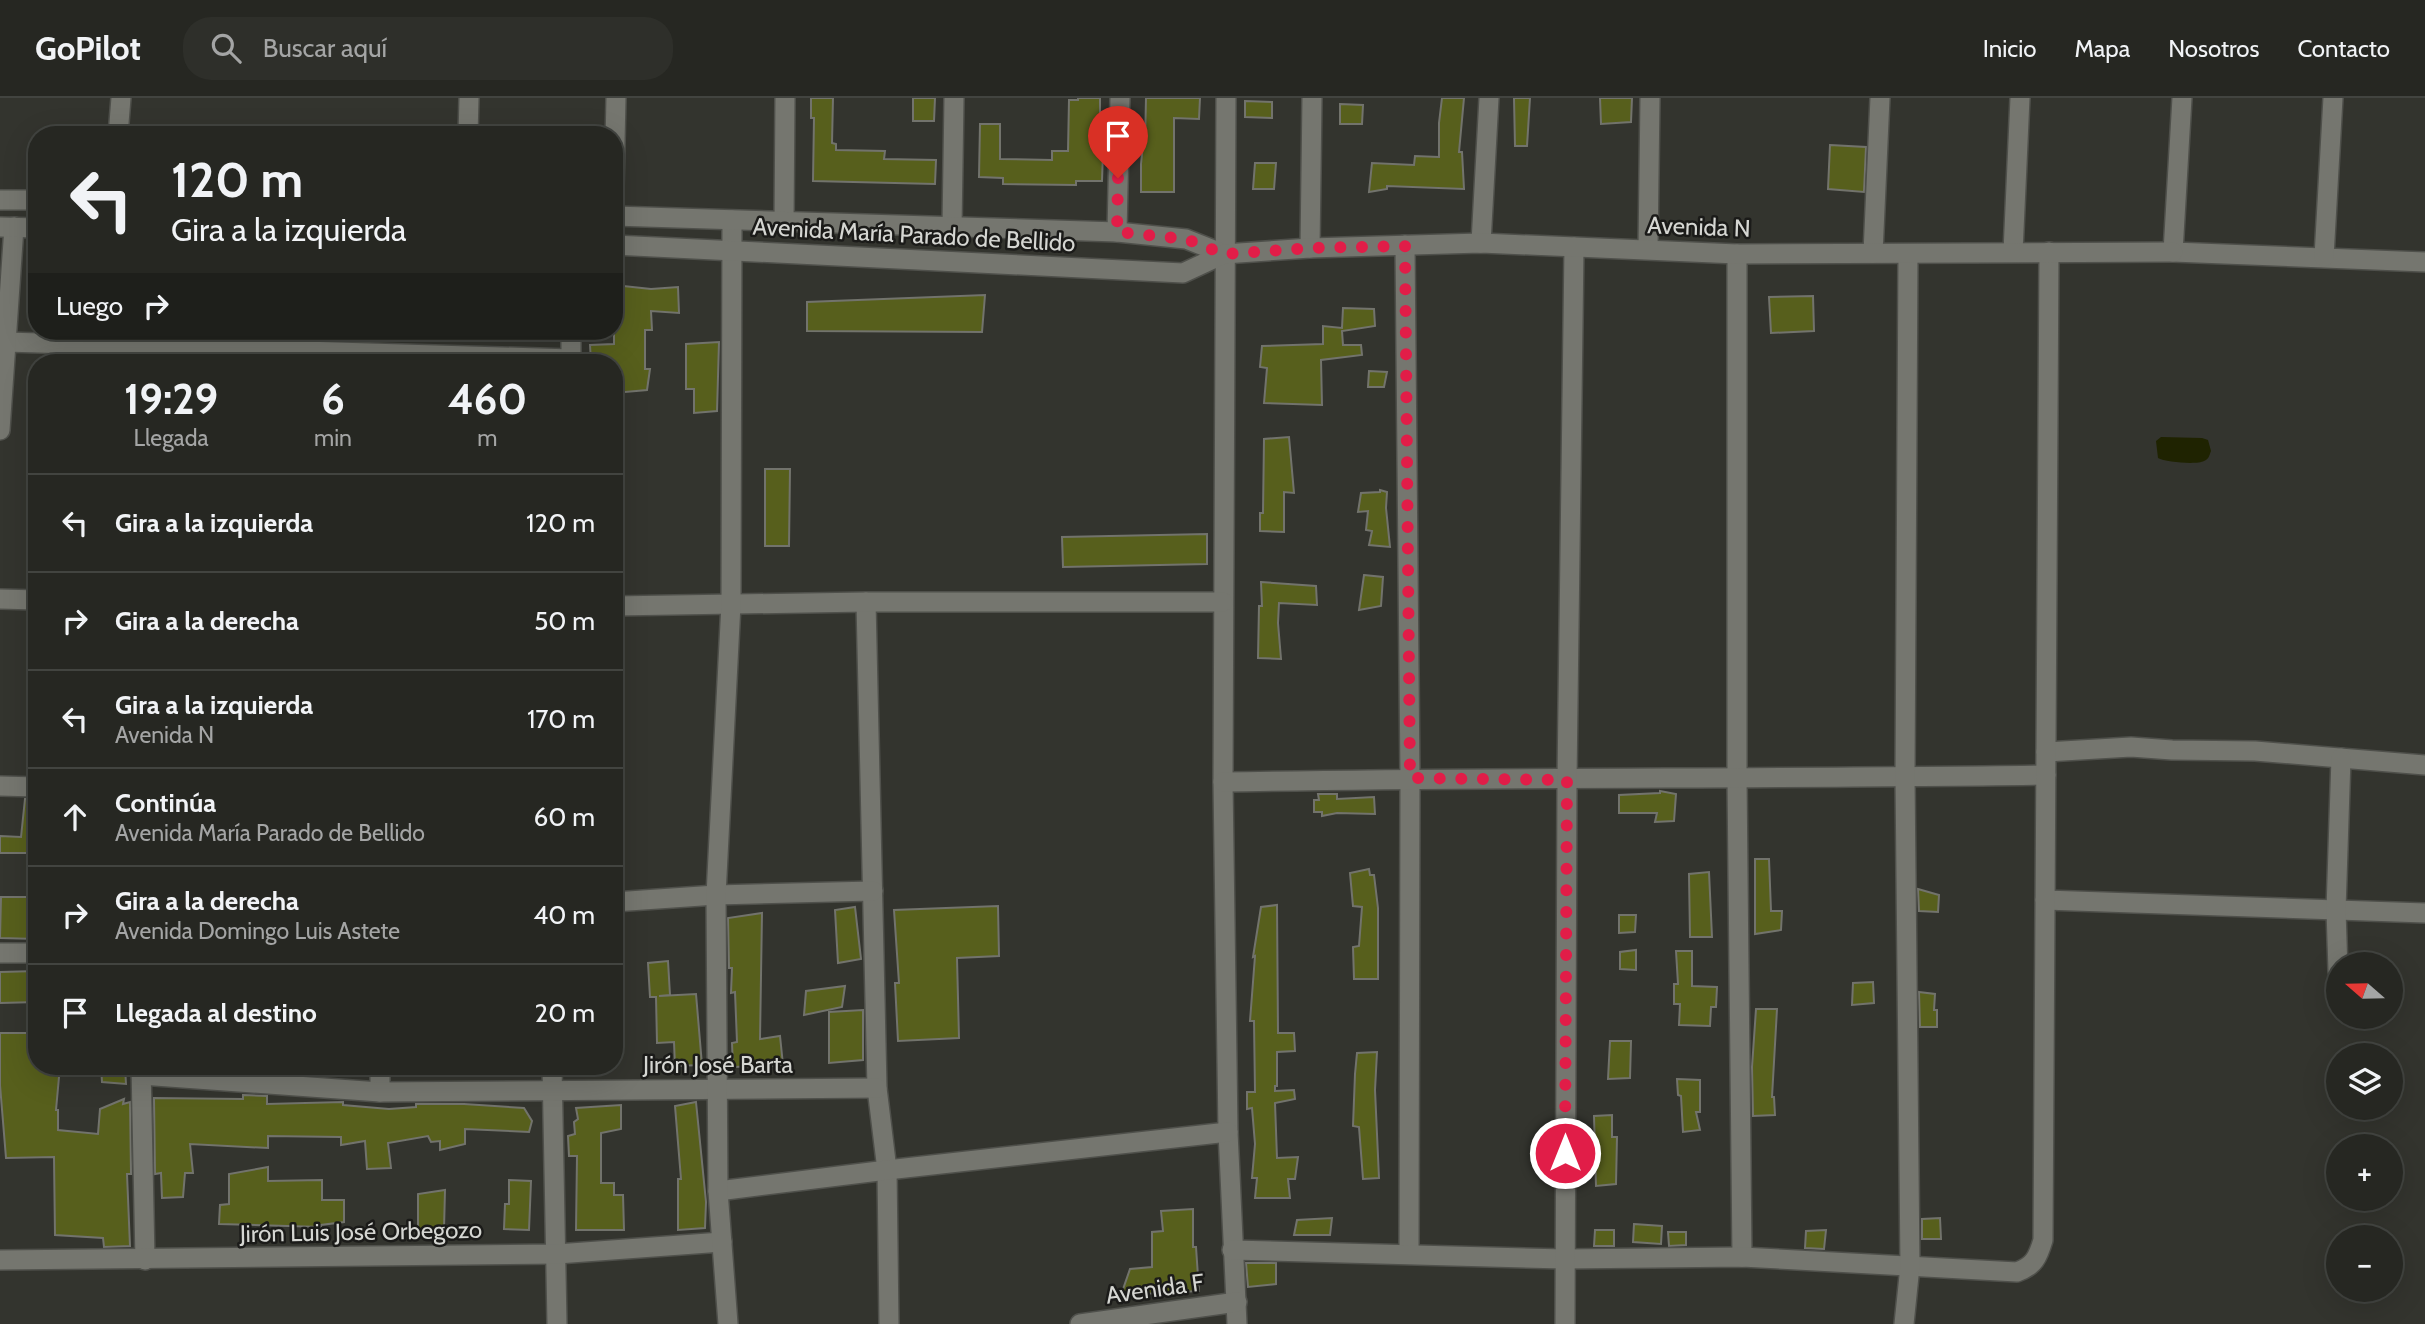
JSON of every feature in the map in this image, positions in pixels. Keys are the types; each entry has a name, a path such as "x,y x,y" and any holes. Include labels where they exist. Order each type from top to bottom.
{"street":[{"path":"119,126 121,98"},
{"path":"468,126 469,98"},
{"path":"615,126 616,98"},
{"path":"784,222 785,98"},
{"path":"952,227 954,98"},
{"path":"1117,232 1120,98"},
{"path":"1226,98 1223,782 1227,1132 1237,1324"},
{"path":"1310,248 1311,98"},
{"path":"1482,243 1489,98"},
{"path":"1648,249 1650,98"},
{"path":"1873,253 1880,98"},
{"path":"2013,252 2020,98"},
{"path":"2173,252 2182,98"},
{"path":"2324,257 2333,98"},
{"path":"0,200 28,200"},
{"name":"Avenida María Parado de Bellido","path":"623,216 1117,232 1186,239 1224,254"},
{"path":"728,1324 718,1191 716,895 731,604 733,220"},
{"path":"0,430 6,342 7,227 28,228"},
{"name":"Avenida N","path":"1224,254 1310,248 1482,243 1737,254 2173,252 2425,262"},
{"name":"Avenida María Parado de Bellido","path":"623,245 1183,273 1224,254"},
{"path":"1405,246 1410,778 1409,1253"},
{"path":"1565,1324 1567,780 1574,247"},
{"path":"1232,1250 1564,1259 1742,1256 2017,1272 2028,1268 2037,1260 2043,1240 2049,252"},
{"path":"1737,254 1737,779 1742,1256"},
{"path":"1904,1324 1910,1266 1905,777 1908,254"},
{"path":"6,342 383,354"},
{"path":"0,599 28,600"},
{"path":"623,606 866,602 1223,602"},
{"path":"866,602 877,1088 887,1170 889,1324"},
{"path":"2046,752 2131,747 2255,751 2425,765"},
{"path":"2337,952 2336,910 2341,758"},
{"path":"1223,782 1410,778 1567,780 2046,775"},
{"path":"0,786 28,787"},
{"path":"623,901 716,895 873,891"},
{"path":"2045,900 2425,913"},
{"path":"0,953 28,953"},
{"path":"141,1075 145,1260"},
{"name":"Jirón José Barta","path":"187,1075 380,1092 877,1088"},
{"path":"380,1075 380,1092"},
{"path":"552,1075 557,1324"},
{"path":"718,1191 1227,1132"},
{"name":"Jirón Luis José Orbegozo","path":"0,1260 556,1254 722,1242"},
{"name":"Avenida F","path":"1080,1324 1237,1302"}],"shaded area":[{"path":"2161,437 2208,440 2211,451 2209,457 2200,462 2158,458 2156,441"}],"building":[{"path":"811,98 833,98 832,143 836,144 836,150 885,151 884,159 936,160 935,184 813,181 814,118 811,118"},
{"path":"913,98 935,98 934,121 913,121"},
{"path":"1100,98 1102,181 1076,181 1076,185 1003,184 1003,178 979,177 980,124 1000,124 1000,159 1052,160 1052,151 1068,151 1069,100"},
{"path":"1146,98 1200,98 1199,119 1174,118 1174,192 1141,192"},
{"path":"1442,98 1464,98 1459,152 1462,152 1464,189 1387,186 1387,189 1369,192 1372,163 1414,165 1415,156 1439,157"},
{"path":"1514,98 1530,98 1527,146 1515,146"},
{"path":"1600,98 1632,98 1631,122 1601,124"},
{"path":"1245,101 1272,102 1272,118 1245,117"},
{"path":"1340,104 1363,105 1362,124 1340,124"},
{"path":"1830,145 1866,147 1864,192 1828,189"},
{"path":"1255,163 1276,163 1274,189 1253,189"},
{"path":"623,286 651,289 678,287 679,313 651,311 652,330 645,330 645,369 650,369 647,390 623,392 623,354 591,354 590,345 614,344 614,340 623,340"},
{"path":"985,295 982,332 807,331 807,302"},
{"path":"1813,296 1814,331 1771,333 1769,297"},
{"path":"1343,308 1374,309 1375,326 1342,331 1343,345 1361,345 1362,355 1321,360 1322,405 1264,403 1267,368 1260,367 1262,346 1323,344 1323,326 1342,328"},
{"path":"719,342 717,411 694,413 694,389 686,389 686,344"},
{"path":"1369,371 1387,372 1384,387 1368,387"},
{"path":"1289,437 1294,493 1284,492 1284,532 1260,531 1260,513 1263,513 1264,439"},
{"path":"765,469 790,469 789,546 765,546"},
{"path":"1380,490 1387,492 1390,547 1369,545 1372,531 1366,530 1368,511 1358,512 1361,493"},
{"path":"1207,534 1207,564 1063,567 1062,537"},
{"path":"1364,575 1383,577 1381,606 1359,610"},
{"path":"1261,582 1316,586 1317,605 1279,603 1281,659 1258,658"},
{"path":"1660,791 1676,794 1674,821 1655,822 1657,813 1619,813 1619,795"},
{"path":"1318,794 1337,794 1337,799 1374,797 1375,814 1337,813 1322,816 1322,812 1314,812 1314,800 1319,800"},
{"path":"25,799 28,799 28,853 0,853 0,836 21,837"},
{"path":"1755,859 1769,859 1771,911 1782,911 1781,930 1755,934"},
{"path":"1369,869 1370,875 1374,875 1378,908 1378,979 1354,979 1353,947 1359,946 1362,907 1353,906 1350,873"},
{"path":"1709,872 1712,937 1690,937 1689,874"},
{"path":"1918,889 1939,895 1938,912 1919,911"},
{"path":"1,897 28,897 28,939 0,938"},
{"path":"1277,905 1278,1033 1294,1033 1295,1051 1277,1052 1275,1091 1294,1090 1295,1099 1275,1103 1277,1158 1298,1157 1295,1179 1288,1179 1290,1198 1255,1198 1257,1178 1252,1178 1255,1144 1252,1108 1247,1109 1247,1092 1255,1092 1254,1021 1250,1021 1255,956 1253,957 1261,907"},
{"path":"998,906 999,956 957,958 959,1038 898,1041 895,983 899,983 894,910"},
{"path":"855,907 861,959 838,963 835,910"},
{"path":"762,913 760,1039 780,1036 783,1065 733,1067 732,1043 737,1042 735,992 731,993 732,968 729,968 728,918"},
{"path":"1619,915 1636,915 1635,932 1619,933"},
{"path":"1636,950 1636,970 1620,969 1620,952"},
{"path":"1676,951 1692,951 1692,986 1717,987 1716,1007 1711,1007 1710,1026 1679,1025 1680,1004 1674,1004 1674,984 1678,984"},
{"path":"668,961 670,995 659,996 696,994 702,1065 675,1066 674,1042 657,1043 656,997 650,997 648,963"},
{"path":"28,971 28,1002 0,1003 0,972"},
{"path":"1873,982 1874,1003 1852,1005 1853,983"},
{"path":"845,986 842,1007 804,1015 806,991"},
{"path":"1919,992 1935,994 1937,1027 1920,1027"},
{"path":"1756,1009 1777,1009 1772,1097 1775,1115 1753,1116 1752,1067"},
{"path":"863,1010 863,1060 829,1063 829,1012"},
{"path":"0,1033 28,1033 28,1075 59,1075 56,1110 58,1130 98,1134 100,1109 124,1099 123,1104 130,1102 131,1174 127,1174 130,1246 104,1247 103,1238 55,1235 54,1157 6,1158 0,1085"},
{"path":"1610,1041 1631,1041 1630,1078 1608,1079"},
{"path":"1377,1052 1375,1090 1379,1178 1363,1179 1359,1127 1353,1126 1357,1053"},
{"path":"102,1075 126,1075 126,1084 102,1082"},
{"path":"1677,1079 1700,1080 1700,1112 1696,1112 1700,1130 1683,1132"},
{"path":"243,1095 267,1096 267,1104 343,1102 343,1105 389,1109 416,1107 416,1104 524,1108 532,1121 529,1132 465,1129 465,1144 440,1150 440,1141 431,1142 428,1136 388,1143 391,1168 367,1169 365,1141 341,1145 341,1137 268,1136 268,1148 190,1144 193,1173 185,1173 183,1197 162,1198 161,1173 155,1174 154,1098 243,1099"},
{"path":"696,1102 706,1202 705,1228 678,1230 678,1179 681,1179 675,1106"},
{"path":"621,1105 621,1129 601,1133 601,1183 614,1183 614,1195 623,1195 624,1230 576,1230 577,1156 569,1156 568,1136 575,1134 574,1122 578,1119 576,1108"},
{"path":"1612,1115 1612,1137 1617,1137 1616,1184 1596,1186 1594,1116"},
{"path":"268,1167 268,1181 322,1180 322,1200 344,1200 344,1222 321,1227 219,1224 220,1205 229,1204 229,1174"},
{"path":"509,1180 531,1181 529,1230 504,1229 505,1204 509,1204"},
{"path":"445,1190 444,1229 418,1229 418,1194"},
{"path":"1193,1209 1193,1247 1196,1247 1199,1291 1121,1295 1130,1269 1152,1267 1152,1232 1163,1231 1161,1211"},
{"path":"1332,1218 1330,1235 1294,1235 1297,1220"},
{"path":"1940,1218 1941,1239 1922,1239 1922,1219"},
{"path":"1634,1224 1662,1226 1661,1244 1633,1242"},
{"path":"1595,1230 1614,1230 1614,1246 1594,1246"},
{"path":"1826,1230 1824,1249 1805,1248 1806,1231"},
{"path":"1668,1232 1686,1232 1686,1245 1669,1246"},
{"path":"1246,1263 1276,1263 1276,1284 1248,1287"}],"route":[{"path":"1118,178 1117,232 1186,239 1224,254 1310,248 1405,246 1410,778 1567,780 1565,1153"}]}
